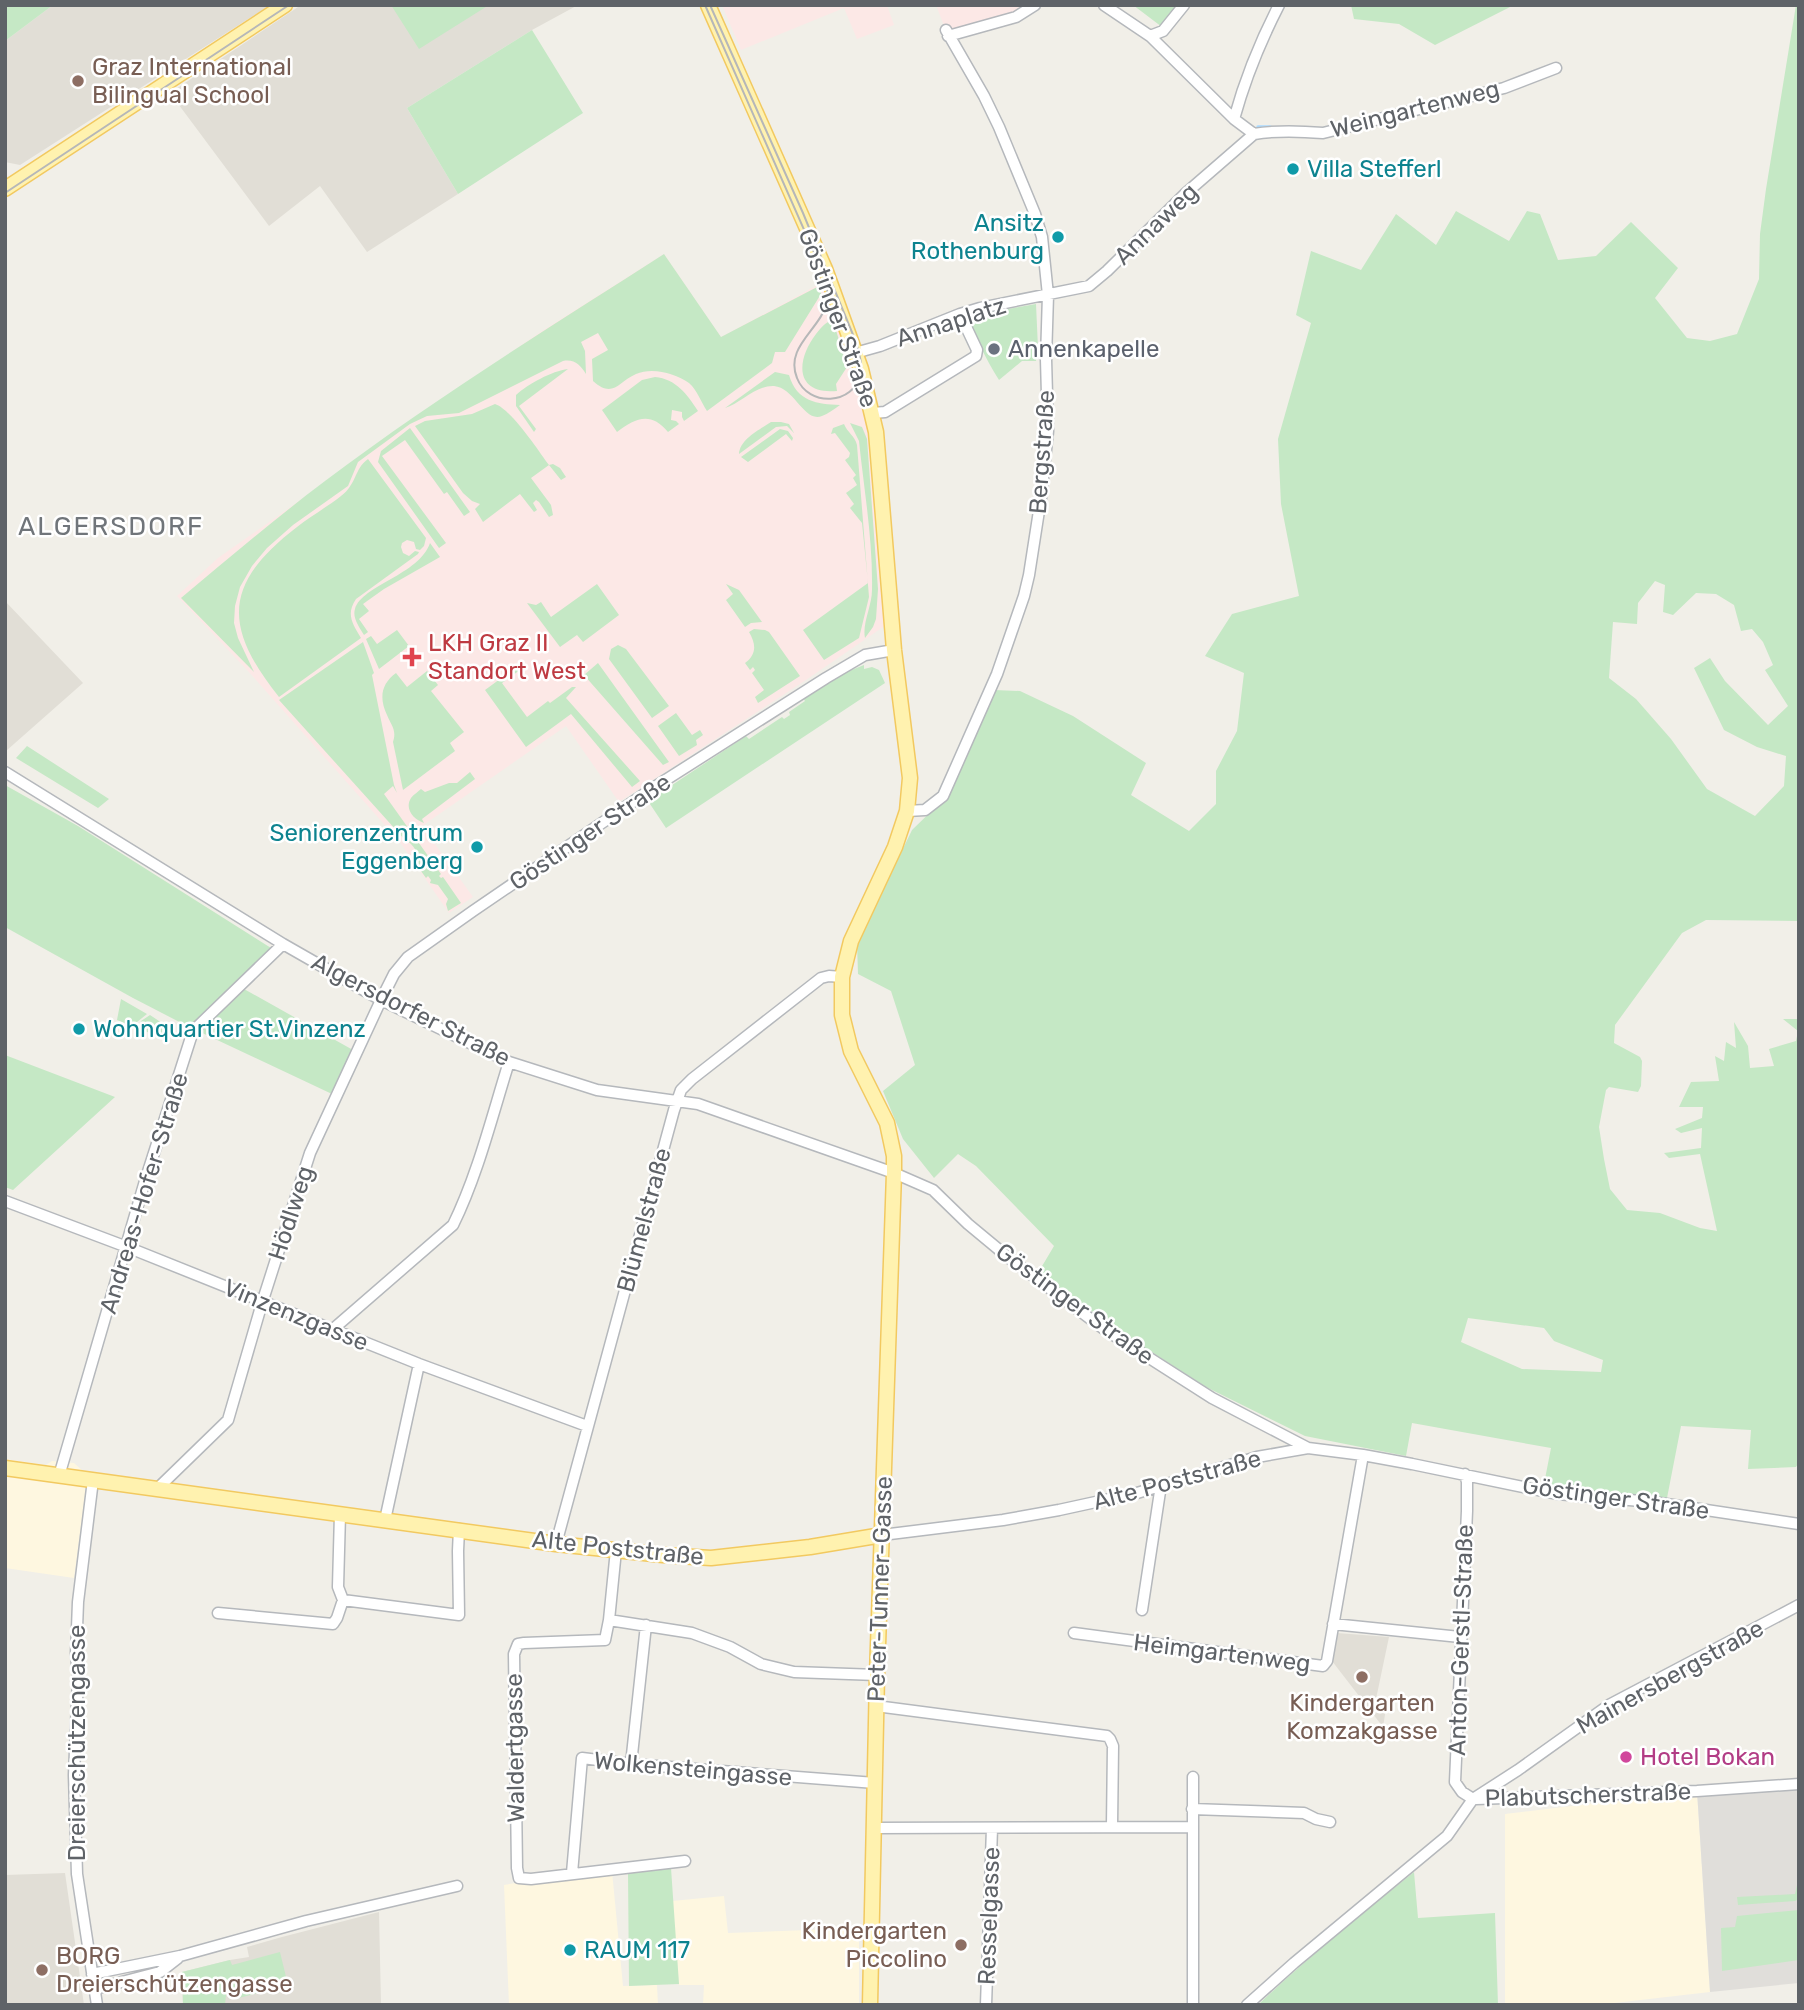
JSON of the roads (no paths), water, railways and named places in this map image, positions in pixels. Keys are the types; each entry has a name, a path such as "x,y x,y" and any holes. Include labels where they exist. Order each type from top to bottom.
{"main road":[{"path":"6,187 285,5"},
{"name":"Göstinger Straße","path":"708,5 825,269 862,369 873,413 883,499 894,650 910,778 907,811 895,847 850,941 842,978 842,1015 851,1051 887,1123 894,1156 894,1173"},
{"name":"Peter-Tunner-Gasse","path":"870,2005 876,1706 894,1173"},
{"name":"Alte Poststraße","path":"5,1468 556,1544 663,1555 711,1558 810,1547 882,1535"}],"street":[{"name":"Bergstraße","path":"907,811 925,810 943,796 991,688 1024,596 1041,498 1048,431 1048,295 1043,247 1035,214 984,96 947,33 1016,17 1035,5"},
{"path":"1104,5 1150,36 1234,119 1254,134"},
{"path":"1150,36 1163,31 1184,5"},
{"path":"1234,119 1244,82 1279,5"},
{"name":"Weingartenweg","path":"1254,134 1269,131 1323,133 1504,88 1556,68"},
{"name":"Annaweg","path":"1048,295 1092,284 1186,193 1254,134"},
{"name":"Annaplatz","path":"855,353 880,346 960,314 1048,295"},
{"path":"873,413 885,412 976,356 976,350 960,314"},
{"name":"Göstinger Straße","path":"381,1000 394,974 408,957 647,792 865,655 894,650"},
{"name":"Algersdorfer Straße","path":"5,772 284,944 381,1000 509,1062 597,1090 698,1104 894,1173"},
{"name":"Andreas-Hofer-Straße","path":"59,1476 147,1174 193,1031 284,944"},
{"name":"Blümelstraße","path":"556,1544 681,1090 821,978 842,978"},
{"name":"Hödlweg","path":"156,1489 228,1420 310,1153 381,1000"},
{"path":"332,1330 453,1225 485,1141 509,1062"},
{"name":"Göstinger Straße","path":"894,1173 933,1190 1009,1258 1104,1329 1212,1398 1308,1448 1363,1455 1557,1494 1655,1502 1799,1524"},
{"name":"Vinzenzgasse","path":"5,1201 419,1364 587,1426"},
{"path":"385,1521 419,1364"},
{"name":"Alte Poststraße","path":"882,1535 990,1521 1111,1499 1257,1457 1308,1448"},
{"name":"Heimgartenweg","path":"1074,1633 1321,1666 1327,1661 1363,1455"},
{"name":"Anton-Gerstl-Straße","path":"1465,1474 1467,1502 1455,1782 1462,1793 1473,1799"},
{"name":"Dreierschützengasse","path":"93,1480 78,1602 74,1775 77,1874 97,2005"},
{"name":"Heimgartenweg","path":"1142,1610 1161,1485"},
{"path":"218,1613 333,1624 343,1600 338,1587 340,1514"},
{"path":"343,1600 459,1615 459,1529"},
{"path":"615,1550 609,1620 692,1633 730,1647 761,1664 794,1672 877,1675"},
{"name":"Mainersbergstraße","path":"1473,1799 1609,1705 1799,1605"},
{"name":"Waldertgasse","path":"572,1873 519,1878 514,1654 518,1644 524,1643 600,1642 605,1640 609,1620"},
{"path":"1333,1624 1460,1637"},
{"path":"631,1764 646,1625"},
{"path":"876,1706 1104,1735 1110,1739 1113,1746 1112,1826"},
{"name":"Wolkensteingasse","path":"572,1873 582,1758 875,1783"},
{"path":"1193,1777 1193,2005"},
{"name":"Plabutscherstraße","path":"1247,2005 1447,1836 1473,1799 1697,1791 1799,1784"},
{"path":"1192,1809 1304,1813 1330,1822"},
{"path":"874,1828 1192,1827"},
{"name":"Resselgasse","path":"986,2005 992,1828"},
{"path":"572,1873 685,1861"},
{"path":"92,1974 180,1956 317,1919 457,1886"},
{"path":"95,1989 160,1972 180,1956"}],"waterway":[{"path":"1258,127 1270,127"}],"tram line":[{"path":"5,193 289,5"},
{"path":"705,5 824,275 827,301 824,311 799,347 794,367 797,378 811,394 820,398 841,397 857,384 861,373 856,342 803,213 710,5"}],"place":[{"name":"Graz International Bilingual School","path":"78,81"},
{"name":"Villa Stefferl","path":"1293,169"},
{"name":"Ansitz Rothenburg","path":"1058,237"},
{"name":"Annenkapelle","path":"994,349"},
{"name":"LKH Graz II Standort West","path":"412,657"},
{"name":"Seniorenzentrum Eggenberg","path":"477,847"},
{"name":"Wohnquartier St.Vinzenz","path":"79,1029"},
{"name":"Kindergarten Komzakgasse","path":"1362,1677"},
{"name":"Hotel Bokan","path":"1626,1757"},
{"name":"Kindergarten Piccolino","path":"961,1945"},
{"name":"RAUM 117","path":"570,1950"},
{"name":"BORG Dreierschützengasse","path":"42,1970"}],"district":[{"name":"ALGERSDORF","path":"111,526"}]}
